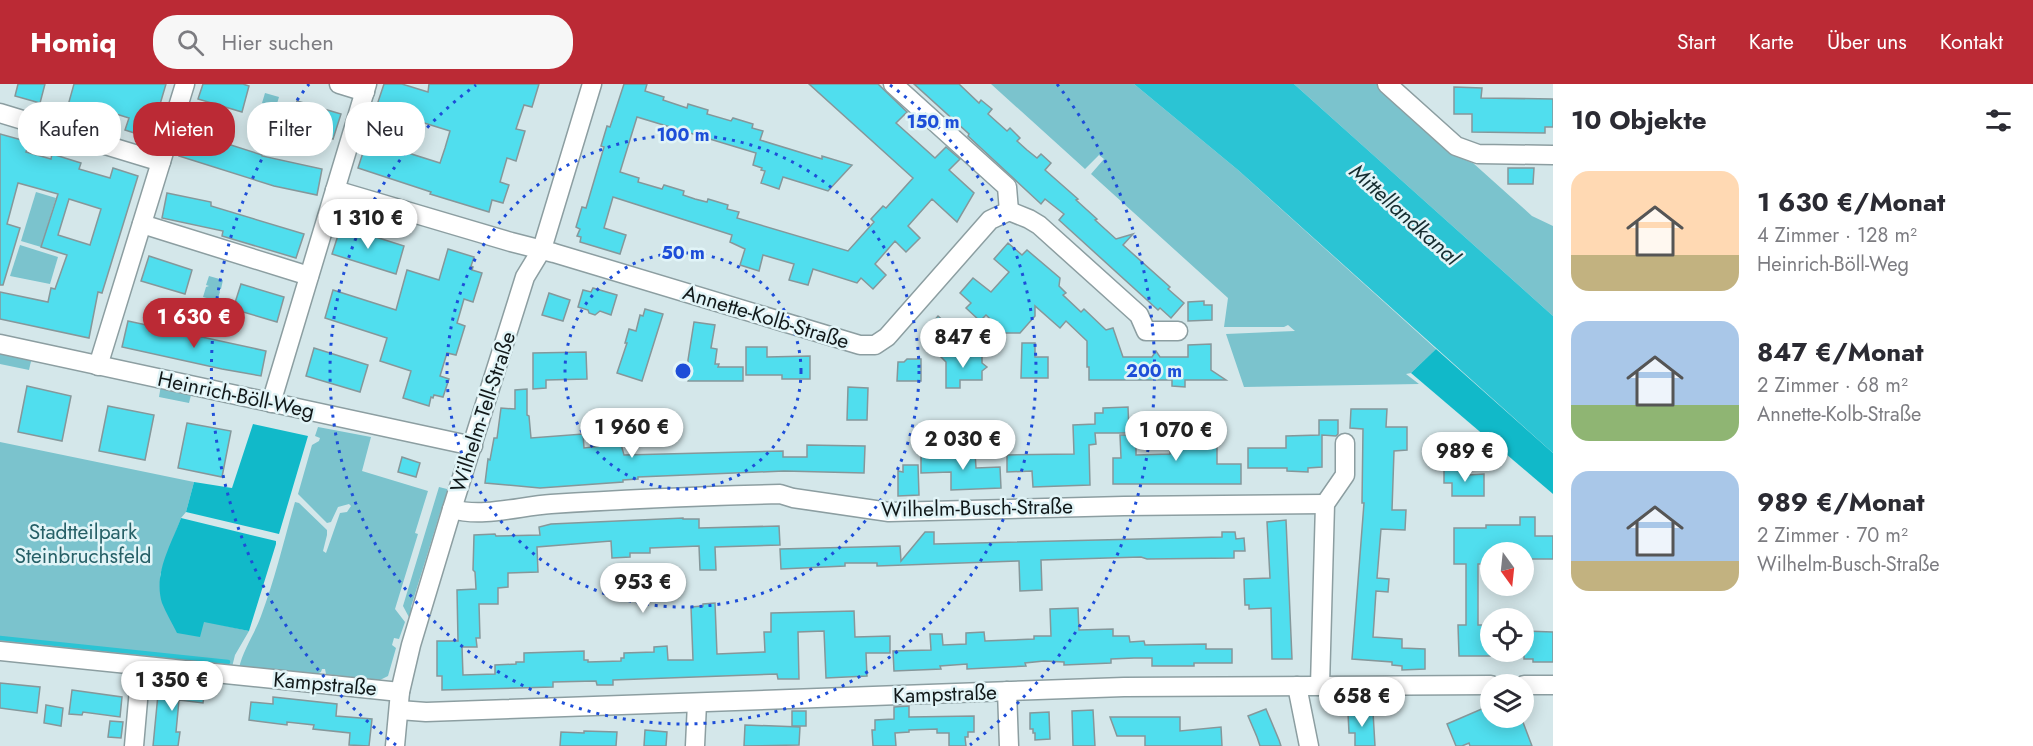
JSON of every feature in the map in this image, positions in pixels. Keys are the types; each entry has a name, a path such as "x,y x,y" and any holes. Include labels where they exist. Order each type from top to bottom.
{"street":[{"path":"98,366 185,84"},
{"path":"271,403 366,88 339,84"},
{"name":"Wilhelm-Tell-Straße","path":"394,746 399,701 408,656 525,277 542,249 591,84"},
{"path":"893,84 1007,187 1009,211 1029,219 1045,230 1139,315 1146,331 1178,331"},
{"path":"1387,84 1456,146 1478,154 1553,155"},
{"path":"0,113 161,162"},
{"name":"Annette-Kolb-Straße","path":"335,190 542,249 860,345 875,345 887,337 990,220 1009,211"},
{"path":"142,224 309,276"},
{"name":"Heinrich-Böll-Weg","path":"0,344 473,446"},
{"path":"1320,686 1324,504 1345,475 1345,443"},
{"name":"Wilhelm-Busch-Straße","path":"452,509 475,512 541,504 614,499 780,494 889,512 1106,506 1324,504"},
{"name":"Kampstraße","path":"0,651 141,666 399,701 426,712 1136,687 1480,685"},
{"path":"134,746 141,666"},
{"path":"1534,685 1553,685"},
{"path":"1297,686 1309,746"},
{"path":"1007,691 1009,746"},
{"path":"695,746 697,703"}],"green space":[{"path":"991,84 1134,84 1238,170 1436,349 1411,373 1406,374 1419,384 1244,387 1226,334 1295,331 1288,325 1284,327 1224,327 1228,298 1091,174 1104,159 1099,155 1085,169"},
{"path":"1294,84 1377,84 1451,154 1473,163 1532,216 1553,226 1553,316"},
{"path":"265,93 279,97 278,102 262,102"},
{"path":"36,192 56,198 41,247 21,241"},
{"path":"20,245 58,257 50,284 10,276"},
{"path":"209,276 223,280 221,289 218,289 220,292 217,301 203,297 206,287 209,286 206,285"},
{"path":"0,353 32,357 29,370 0,364"},
{"path":"161,385 192,391 189,403 159,397"},
{"path":"318,427 371,437 362,471 428,491 415,533 418,534 395,609 405,622 399,639 394,638 392,645 396,648 388,676 378,681 326,674 325,669 314,675 239,668 266,602 295,502 299,503 327,530 323,551 326,553 340,513 347,512 351,506 349,504 338,507 331,522 327,523 298,494 312,445 320,438 315,436"},
{"name":"Stadtteilpark Steinbruchsfeld","path":"0,442 194,482 186,512 181,518 160,575 160,594 204,621 249,631 235,655 232,667 0,644"},
{"path":"439,487 451,490 445,511 441,510 411,607 414,613 411,621 403,606"}],"shaded area":[{"path":"1436,349 1553,453 1553,494 1411,373"},
{"path":"253,424 308,436 279,534 186,512 194,482 232,488"},
{"path":"181,518 276,541 249,631 204,622 200,637 177,633 162,603 160,581 164,560"}],"water":[{"name":"Mittellandkanal","path":"1134,84 1294,84 1553,316 1553,453 1238,170"}],"building":[{"path":"18,84 45,84 40,102 15,96"},
{"path":"74,84 166,84 161,102 133,102 133,133 125,130 129,118 121,116 121,102 69,102"},
{"path":"203,84 249,86 242,112 235,110 235,102 208,102 198,99"},
{"path":"384,84 402,84 428,92 429,84 539,84 532,107 524,105 516,129 525,131 516,161 507,158 500,182 509,185 503,203 492,200 489,212 358,168 362,156 418,156 440,163 445,148 450,131 425,123 425,102 378,102"},
{"path":"624,84 647,84 645,91 664,97 663,100 687,108 688,104 708,110 707,114 731,121 733,118 753,124 752,128 763,131 760,140 822,159 822,156 852,165 828,191 783,177 779,189 761,183 765,171 753,165 756,153 637,117 620,172 639,178 638,182 662,189 664,185 684,191 683,195 695,199 707,202 708,199 728,205 727,209 739,212 737,218 848,251 874,222 871,219 883,206 886,208 913,178 809,84 878,84 907,112 896,123 935,158 946,147 960,159 949,170 974,193 957,222 932,199 908,226 920,238 906,252 895,241 875,264 886,275 873,289 861,278 857,283 813,269 808,285 789,280 794,264 763,255 759,271 740,265 745,249 730,242 732,235 613,197 604,228 626,235 620,254 580,242 581,237 577,236 580,229 576,227 582,207 586,208 604,147 601,146 607,126 610,127"},
{"path":"914,84 959,84 979,103 981,100 992,109 988,114 1007,131 1010,128 1020,138 1017,141 1027,150 1037,158 1041,154 1051,163 1045,170 1078,199 1076,200 1116,239 1133,234 1123,245 1170,287 1168,289 1184,303 1171,318 1160,308 1158,310 1059,220 1064,214 1045,199 1041,204"},
{"path":"1454,87 1482,88 1481,98 1553,99 1553,127 1545,127 1545,133 1472,132 1472,114 1454,114"},
{"path":"333,112 341,114 333,139"},
{"path":"0,134 18,139 18,156 40,156 51,159 52,156 58,156 81,163 79,169 110,178 113,168 138,176 102,293 98,292 89,338 0,319 0,292 48,302 51,288 55,289 67,255 41,247 58,194 18,183 7,224 20,228 3,285 0,285","holes":["69,199 101,209 90,245 58,235"]},
{"path":"235,146 247,150 247,156 262,156 322,169 317,195 274,186 179,156 235,156"},
{"path":"1508,168 1534,168 1533,184 1508,184"},
{"path":"167,193 211,202 211,206 304,234 296,258 222,236 223,231 162,218"},
{"path":"341,226 404,246 396,274 332,254"},
{"path":"1008,243 1022,255 1027,250 1060,278 1059,286 1066,293 1063,295 1081,312 1084,309 1106,330 1113,328 1123,357 1152,357 1156,351 1160,357 1188,357 1188,345 1211,344 1211,370 1226,380 1185,380 1185,387 1172,386 1172,380 1089,380 1087,341 1066,321 1060,328 1035,306 1035,316 1020,333 1005,333 986,315 980,321 966,308 971,303 960,293 973,278 991,292 1009,272 994,259"},
{"path":"448,249 474,257 472,270 482,273 473,302 464,299 457,323 465,326 456,355 447,353 440,376 449,379 443,397 434,395 433,398 431,397 429,406 403,398 411,371 380,361 387,338 325,318 333,290 396,310 407,270 439,280"},
{"path":"149,256 192,270 185,294 141,281"},
{"path":"241,284 284,297 277,322 233,309"},
{"path":"593,288 617,295 611,315 600,311 595,315 578,307 583,290 591,292"},
{"path":"549,293 570,300 563,321 542,315"},
{"path":"1204,301 1204,305 1212,305 1212,320 1188,321 1188,302"},
{"path":"645,309 663,314 642,381 617,373 629,329 636,331 640,315 643,316"},
{"path":"938,316 955,331 942,345 926,330"},
{"path":"128,321 266,351 261,376 122,347"},
{"path":"694,322 715,325 711,348 717,349 715,364 719,364 718,367 743,367 743,381 688,381 688,360"},
{"path":"1022,343 1035,343 1035,357 1048,357 1048,378 1021,378"},
{"path":"746,347 767,347 767,357 810,356 810,379 782,379 782,375 746,375"},
{"path":"314,348 368,365 360,392 306,376"},
{"path":"586,352 587,379 546,380 546,388 533,389 533,353"},
{"path":"939,355 982,355 982,363 987,367 982,371 982,380 960,380 960,388 946,388 946,362"},
{"path":"907,359 921,359 921,381 897,381 898,362 904,362"},
{"path":"27,386 71,396 62,441 18,432"},
{"path":"848,387 868,388 867,420 847,420"},
{"path":"527,389 527,415 531,438 583,434 584,448 621,444 624,455 783,451 783,457 807,457 807,445 865,446 864,473 784,471 638,477 638,479 623,480 623,482 540,488 485,483 488,459 490,460 494,438 497,438 501,408 515,409 515,390"},
{"path":"108,406 154,415 145,460 99,451"},
{"path":"1128,407 1129,433 1095,433 1096,444 1089,445 1090,485 1033,487 1032,471 1007,472 1007,455 1074,454 1073,425 1095,424 1095,413 1103,413 1103,408"},
{"path":"1351,409 1387,409 1386,427 1407,427 1407,450 1394,451 1392,510 1406,510 1405,530 1381,529 1377,578 1389,579 1388,592 1376,591 1373,637 1402,639 1402,648 1425,649 1425,669 1402,670 1402,666 1392,665 1392,662 1352,659 1364,503 1362,503 1363,429 1350,428"},
{"path":"1319,420 1338,420 1336,436 1322,435 1322,467 1308,468 1308,472 1287,471 1287,468 1248,468 1248,448 1286,448 1286,436 1319,435"},
{"path":"187,423 231,431 222,477 178,468"},
{"path":"1178,430 1217,430 1217,464 1241,464 1241,484 1113,484 1113,458 1121,458 1120,435 1136,435 1136,455 1170,454 1170,433 1178,434"},
{"path":"975,452 976,468 1000,467 1001,488 951,490 951,472 921,473 921,456"},
{"path":"402,457 420,463 416,477 398,472"},
{"path":"903,465 918,465 919,495 898,496 898,471 903,472"},
{"path":"1444,469 1469,469 1469,475 1484,474 1484,496 1452,496 1452,483 1444,483"},
{"path":"1520,517 1535,517 1535,536 1553,536 1553,559 1534,559 1534,542 1480,542 1478,625 1480,625 1480,656 1459,656 1458,625 1466,625 1466,564 1454,564 1454,528 1520,525"},
{"path":"699,519 699,528 779,526 780,545 715,547 716,570 700,570 699,546 650,548 650,553 630,553 630,557 612,558 611,541 537,547 538,572 508,573 508,587 498,588 498,604 479,604 480,638 476,638 477,647 462,647 463,675 495,674 495,665 524,662 524,653 584,651 584,660 588,662 621,661 624,653 654,652 654,647 667,646 668,660 693,660 691,607 715,603 717,654 765,652 764,632 771,632 771,613 854,611 855,637 890,636 890,653 866,653 867,676 826,678 824,631 798,632 799,679 778,679 777,674 613,680 613,685 597,685 596,681 553,682 553,687 442,690 442,676 437,676 437,641 458,641 457,590 476,589 473,570 474,535 540,535 539,527 551,524"},
{"path":"1286,520 1292,659 1272,659 1271,608 1249,609 1249,605 1245,605 1244,579 1270,578 1267,522"},
{"path":"925,532 934,532 934,544 1222,537 1222,532 1235,532 1236,539 1244,538 1245,551 1234,551 1234,558 1147,559 1141,557 1041,560 1042,590 1020,591 1019,561 877,566 877,563 845,563 845,566 781,569 780,549 900,546 901,561"},
{"path":"1078,608 1079,630 1113,629 1113,636 1129,636 1130,642 1144,641 1145,645 1206,644 1206,649 1232,649 1232,663 1152,666 1152,658 1134,658 1111,659 1111,663 1064,665 1064,662 1044,661 1025,663 1026,666 967,669 967,664 940,666 941,669 894,671 893,651 931,650 930,634 942,634 943,645 966,644 966,633 984,632 985,641 1034,639 1034,636 1051,636 1050,609"},
{"path":"1534,631 1553,632 1553,662 1534,662"},
{"path":"0,683 40,687 37,713 0,708"},
{"path":"159,684 205,689 203,703 179,700 176,732 180,732 178,746 153,746"},
{"path":"72,690 122,697 120,717 83,712 82,715 69,714"},
{"path":"273,697 337,704 336,716 372,719 369,746 349,745 350,733 313,729 314,725 287,722 287,725 249,720 251,702 273,704"},
{"path":"46,705 63,708 61,726 44,723"},
{"path":"909,706 909,717 974,716 974,732 968,732 968,737 965,737 966,746 949,746 949,733 937,733 937,729 895,733 896,746 873,746 872,730 875,730 875,720 894,719 894,707"},
{"path":"1266,709 1281,746 1260,746 1248,716"},
{"path":"1093,710 1095,746 1073,746 1072,711"},
{"path":"1480,710 1480,728 1525,728 1532,746 1470,746 1469,743 1456,746 1447,724"},
{"path":"792,711 806,711 806,726 792,726"},
{"path":"1049,712 1050,739 1035,740 1035,733 1033,729 1030,729 1030,713"},
{"path":"1373,712 1375,746 1355,746 1355,733 1349,733 1348,713"},
{"path":"1110,717 1180,717 1180,731 1221,727 1222,746 1145,746 1145,736 1117,736"},
{"path":"110,721 123,722 121,738 108,737"},
{"path":"745,725 800,727 799,745 744,746"},
{"path":"645,730 667,732 666,746 644,746"},
{"path":"584,731 617,732 616,746 560,746 561,732 584,733"}],"waterway":[{"path":"0,638 228,662"}]}
